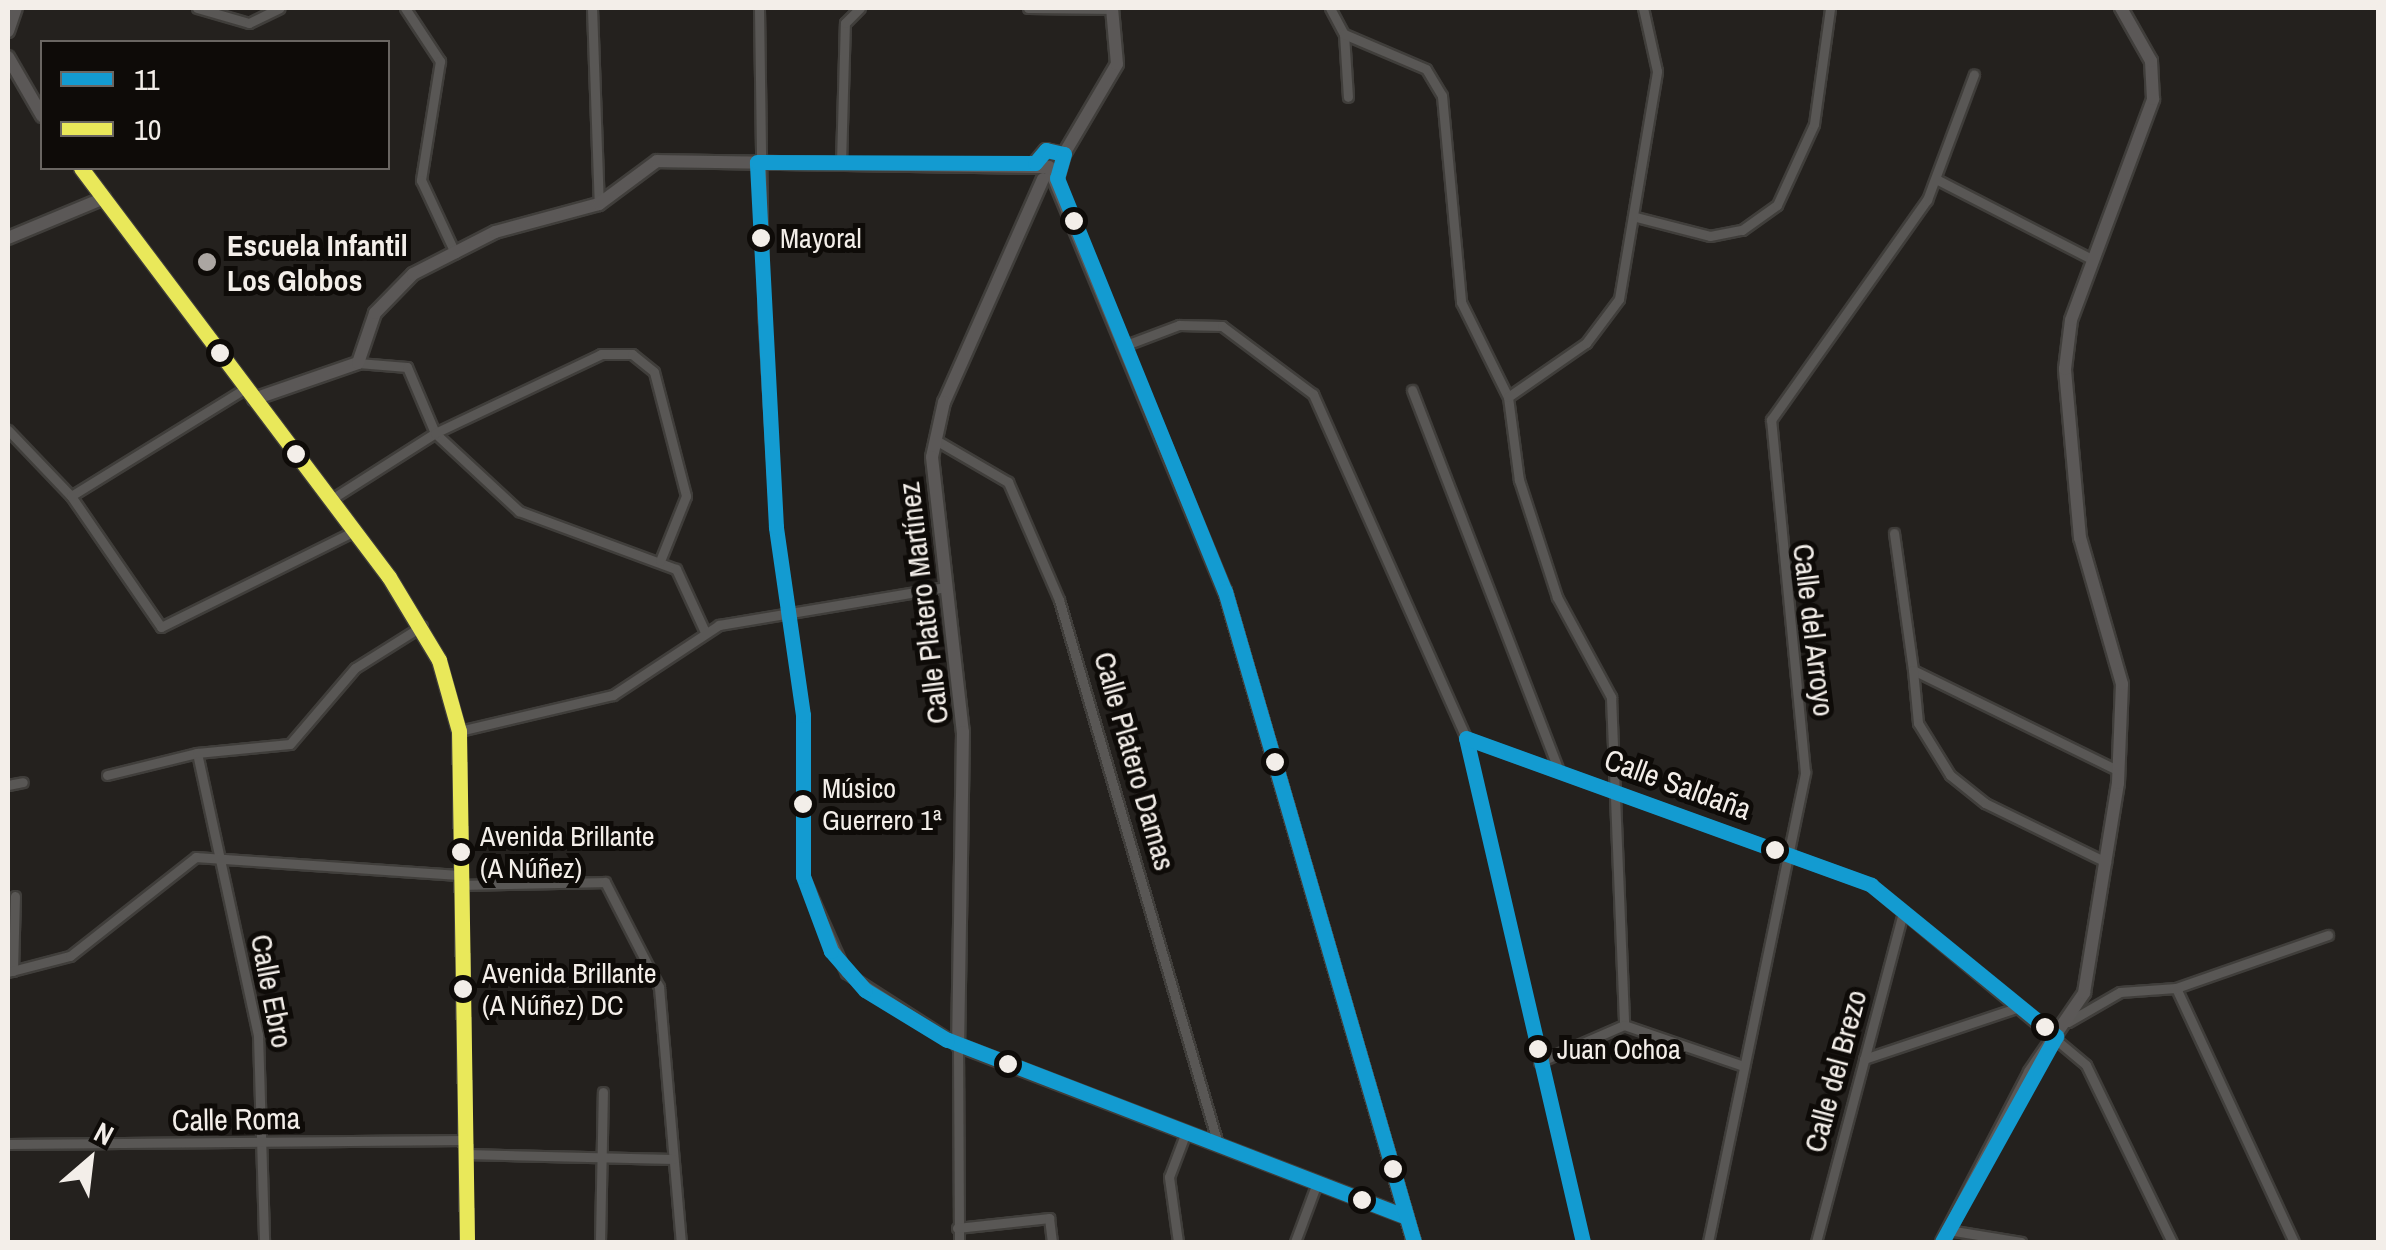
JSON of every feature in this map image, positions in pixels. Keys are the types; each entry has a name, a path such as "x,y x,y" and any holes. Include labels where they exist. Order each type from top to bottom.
{"street":[{"path":"8,31 16,8"},
{"path":"197,8 250,22 280,8"},
{"path":"405,8 440,61 421,180 455,253"},
{"path":"592,8 599,204"},
{"path":"759,8 757,162 788,613 804,715 803,876 818,926 865,990 958,1045 1404,1216"},
{"path":"841,163 845,23 860,8"},
{"path":"1028,8 1112,8"},
{"name":"Calle Platero Martínez","path":"958,1045 964,732 946,587 934,439 1046,172 1064,154 1117,64 1112,8"},
{"path":"1330,8 1344,34 1348,98"},
{"path":"1508,397 1586,343 1609,315 1636,217 1657,71 1643,8"},
{"path":"1636,217 1710,236 1742,230 1776,205 1814,124 1830,8"},
{"path":"2021,1242 1945,1236 2056,1036 2068,1022 2088,980 2106,862 2119,771 2122,684 2080,538 2064,368 2092,259 2153,99 2151,61 2121,8"},
{"path":"1344,34 1413,61 1437,82 1461,302 1508,397 1534,536 1608,687 1624,1025"},
{"path":"8,56 40,112"},
{"name":"Calle del Arroyo","path":"1708,1242 1805,762 1772,420 1938,180 1974,74"},
{"path":"1064,154 1046,150 1046,172 1126,345 1225,592 1414,1242"},
{"path":"358,363 392,290 455,253 599,204 657,161 841,163 1046,172"},
{"path":"83,170 422,626 458,731 467,1242"},
{"path":"1938,180 2092,259"},
{"path":"8,238 104,198"},
{"path":"1126,345 1212,324 1242,335 1308,386 1466,738 1584,1242"},
{"path":"330,500 435,433 601,354 632,354 654,372 686,496 660,561"},
{"path":"72,496 250,393 358,363 406,367 435,433 532,520 660,561 676,570 704,630"},
{"path":"1412,390 1558,768"},
{"path":"8,430 72,496 161,627 354,531"},
{"name":"Calle Platero Damas","path":"934,439 1008,482 1060,600 1218,1144"},
{"path":"1894,532 1918,723 1950,775 1985,804 2106,862"},
{"path":"458,731 613,695 704,630 946,587"},
{"path":"106,775 197,752 290,744 355,668 422,626"},
{"path":"1913,670 2119,771"},
{"name":"Calle Saldaña","path":"1466,738 1790,851 1871,885 2056,1036 2092,1074 2172,1242"},
{"name":"Calle Ebro","path":"197,752 258,1034 264,1242"},
{"path":"8,785 23,782"},
{"path":"16,896 10,971 70,956 179,866 218,856 462,880 605,882 656,972 681,1242"},
{"name":"Calle del Brezo","path":"1816,1242 1903,912"},
{"path":"2068,1022 2120,992 2176,988 2328,935"},
{"path":"2176,988 2294,1242"},
{"path":"1864,1059 2019,1008"},
{"path":"1539,1062 1624,1025 1744,1066"},
{"path":"958,1045 959,1242"},
{"path":"600,1242 603,1092"},
{"path":"1178,1242 1169,1177 1186,1132"},
{"name":"Calle Roma","path":"8,1144 466,1147 673,1159"},
{"path":"1295,1242 1318,1183"},
{"path":"957,1228 1050,1218 1052,1242"}],"transit line":[{"name":"11","path":"1404,1216 947,1040 865,990 831,951 803,876 803,715 776,527 757,162 1035,163 1046,150 1064,154 1057,178 1225,591 1414,1242"},
{"name":"10","path":"83,170 389,577 439,660 459,731 467,1242"},
{"name":"11","path":"1583,1242 1466,738 1871,885 2056,1036 1942,1242"}],"place":[{"name":"Mayoral","path":"761,238"},
{"name":"Escuela Infantil Los Globos","path":"207,262"},
{"name":"Músico Guerrero 1ª","path":"803,804"},
{"name":"Avenida Brillante (A Núñez)","path":"461,852"},
{"name":"Avenida Brillante (A Núñez) DC","path":"463,989"},
{"name":"Juan Ochoa","path":"1538,1049"}]}
